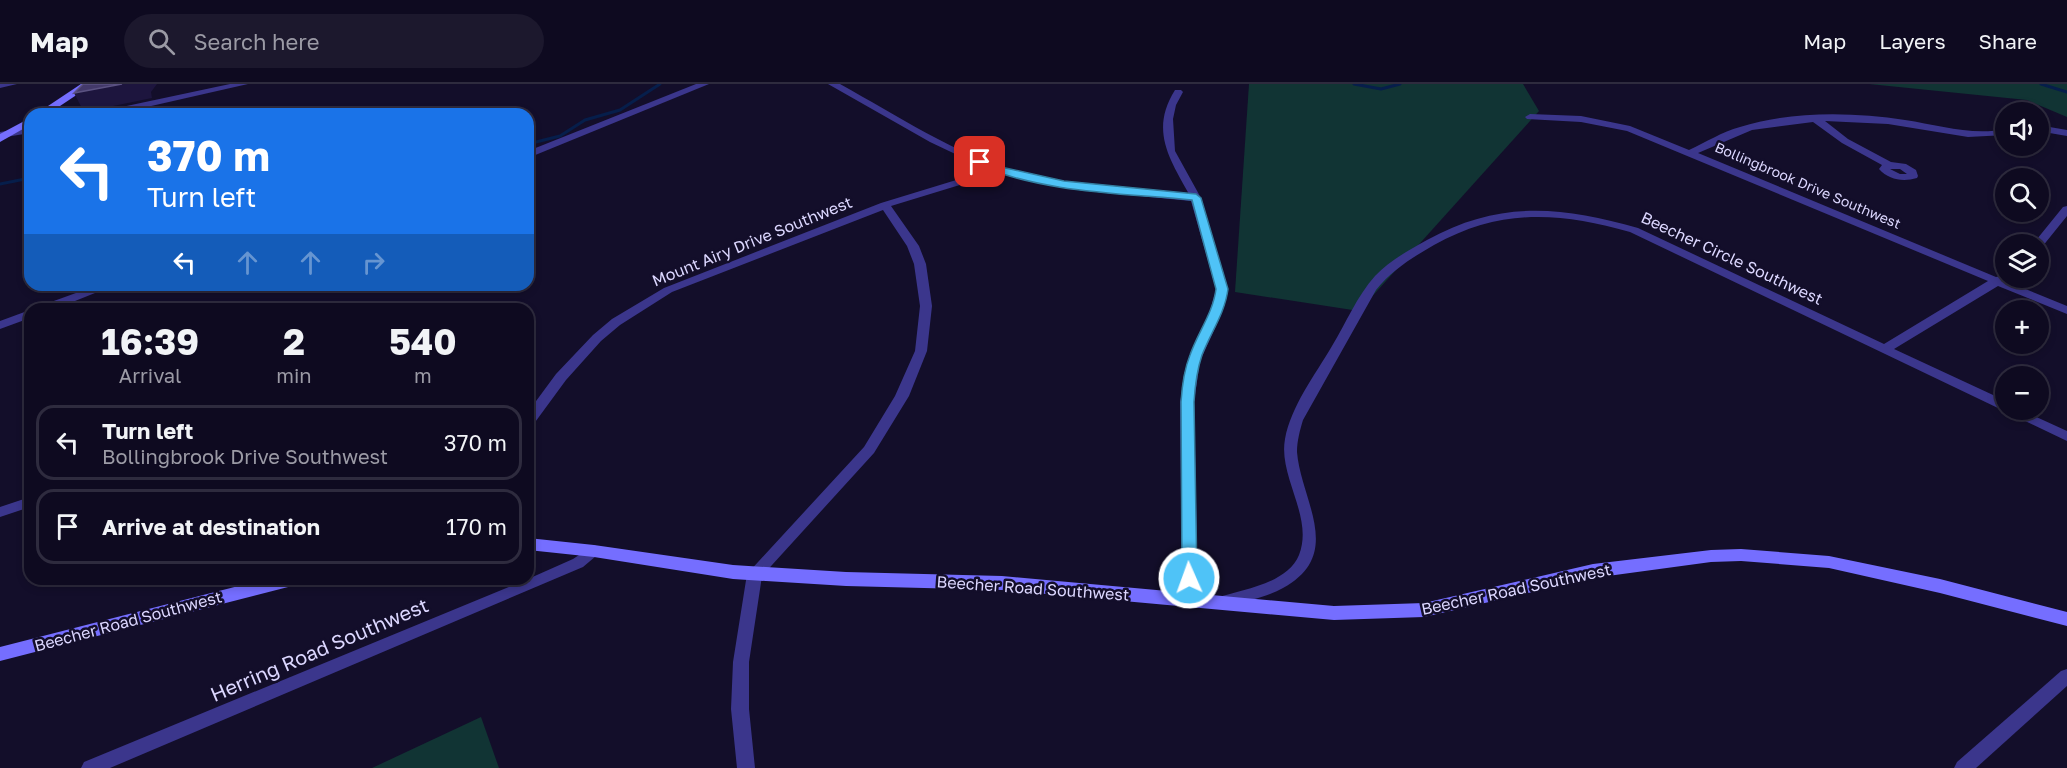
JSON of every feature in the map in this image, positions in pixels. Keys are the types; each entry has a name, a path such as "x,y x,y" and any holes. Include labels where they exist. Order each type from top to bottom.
{"street":[{"path":"0,85 12,84"},
{"path":"50,108 88,84"},
{"path":"131,108 243,84"},
{"path":"534,153 704,84"},
{"path":"833,84 962,154 998,170 1064,184 1196,198"},
{"path":"1178,92 1171,105 1168,119 1170,151 1196,198 1222,289 1215,318 1196,355 1189,386 1190,599"},
{"name":"Bollingbrook Drive Southwest","path":"1530,117 1568,117 1612,123 1995,275"},
{"path":"1817,120 1845,141 1888,165"},
{"path":"1691,153 1750,127 1779,122 1885,120 1974,135 1995,133"},
{"path":"2,136 24,124"},
{"path":"2,136 24,131"},
{"path":"2049,131 2067,133"},
{"name":"Mount Airy Drive Southwest","path":"534,414 581,354 616,322 682,284 885,205 998,170"},
{"path":"746,768 740,709 741,662 755,574 869,450 903,396 915,368 922,340 926,306 925,285 913,246 885,205"},
{"path":"2047,234 2067,209"},
{"name":"Beecher Circle Southwest","path":"1222,602 1280,582 1296,571 1306,556 1311,540 1310,526 1290,454 1291,438 1296,420 1373,285 1408,255 1459,227 1511,212 1544,212 1579,216 1615,224 1646,235 1995,402"},
{"path":"1885,349 1995,282"},
{"name":"Bollingbrook Drive Southwest","path":"2022,288 2067,310"},
{"path":"60,303 93,291"},
{"path":"0,325 24,316"},
{"path":"2033,420 2067,436"},
{"path":"0,512 24,504"},
{"name":"Beecher Road Southwest","path":"534,545 755,574 1002,583 1334,613 1424,610 1593,572 1711,556 1741,555 1829,562 1940,586 2067,618"},
{"name":"Herring Road Southwest","path":"534,582 578,563 594,551"},
{"name":"Beecher Road Southwest","path":"0,654 269,585"},
{"name":"Herring Road Southwest","path":"100,766 526,585"},
{"path":"1963,768 2067,676"}],"green space":[{"path":"1249,84 1523,84 1539,111 1359,311 1235,292"},
{"path":"1869,84 2067,84 2067,117 2049,109 2049,102"},
{"path":"481,717 499,768 372,768"}],"building":[{"path":"83,84 122,84 74,93"}],"waterway":[{"path":"534,142 560,136 585,120 620,110 660,84"},
{"path":"1354,84 1381,89 1400,84"},
{"path":"2041,84 2067,92"},
{"path":"0,184 24,179"}],"route":[{"path":"980,162 998,170 1028,178 1064,184 1196,198 1222,289 1215,318 1196,355 1187,402 1189,578"}]}
